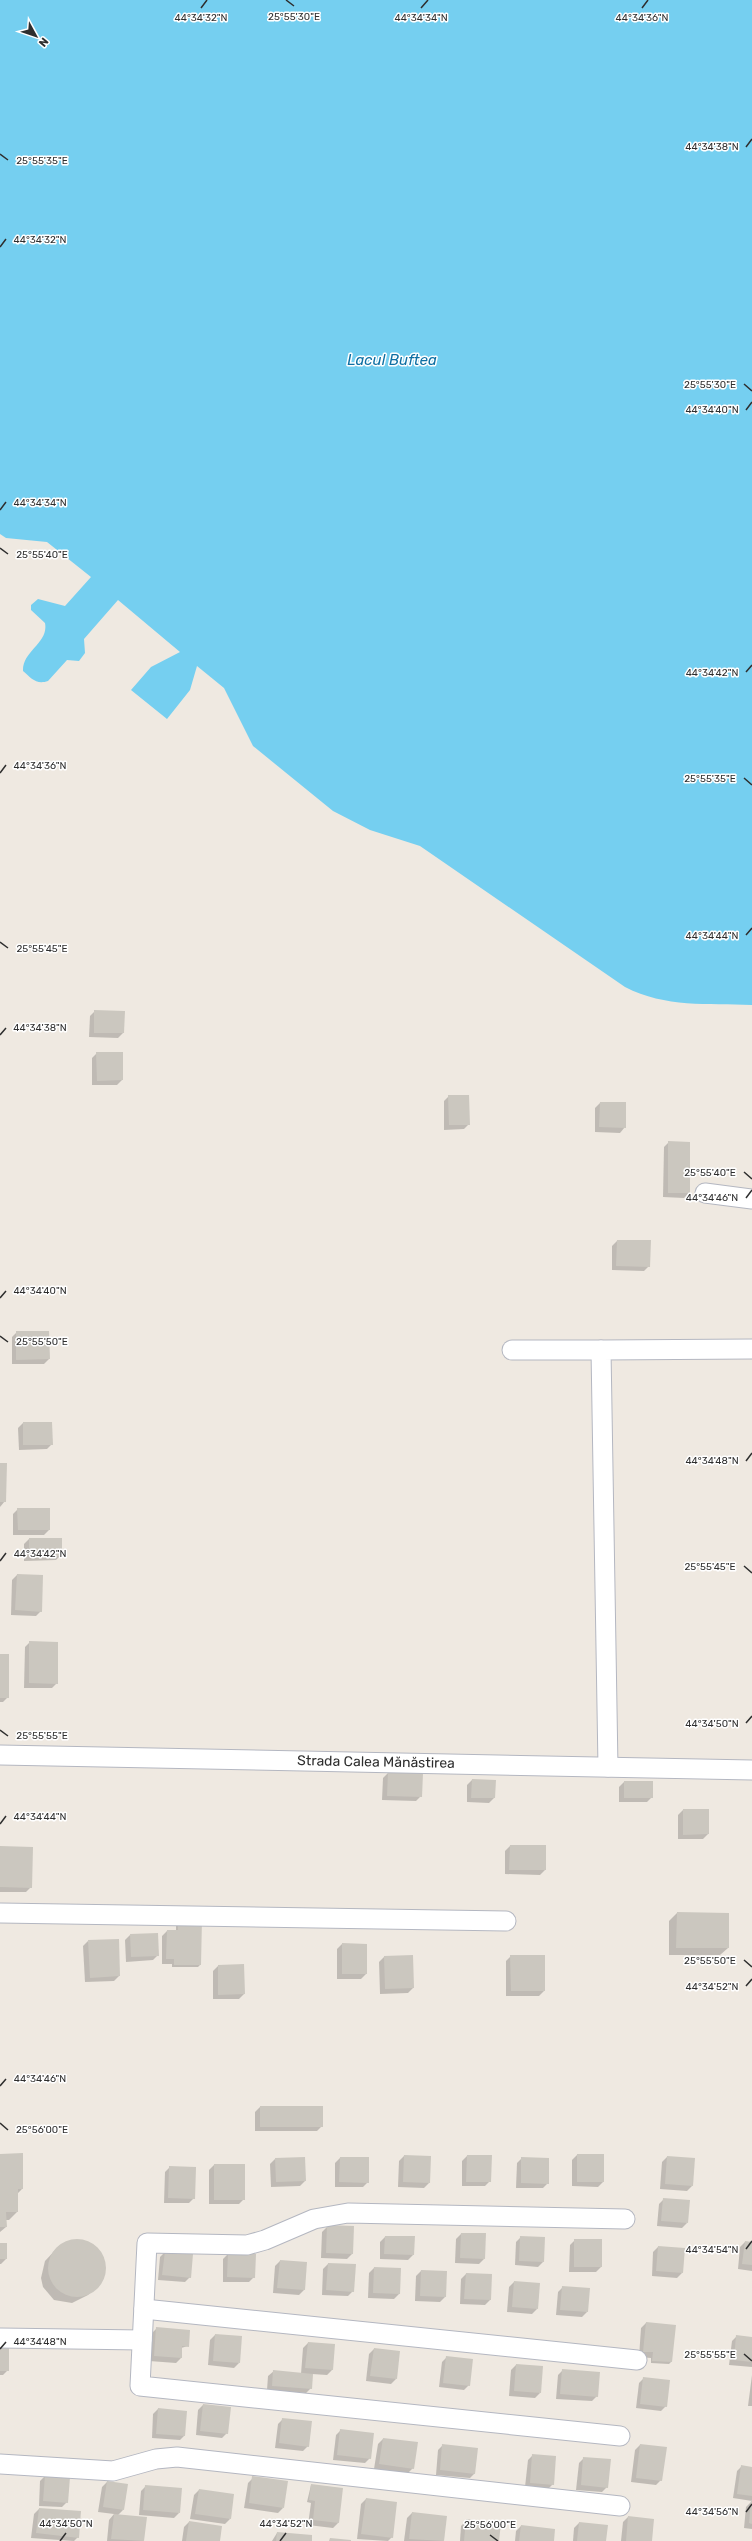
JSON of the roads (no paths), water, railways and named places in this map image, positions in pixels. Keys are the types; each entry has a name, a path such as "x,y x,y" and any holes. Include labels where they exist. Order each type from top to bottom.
{"street":[{"path":"705,1193 752,1199"},
{"path":"512,1350 752,1349"},
{"path":"601,1350 608,1767"},
{"name":"Strada Calea Mănăstirea","path":"0,1754 752,1770"},
{"path":"0,1913 506,1921"},
{"path":"620,2436 140,2386 147,2243 247,2245 266,2240 314,2218 348,2213 625,2219"},
{"path":"144,2309 637,2360"},
{"path":"0,2338 142,2340"},
{"path":"0,2464 113,2471 156,2459 177,2457 620,2506"}],"water":[{"name":"Lacul Buftea","path":"0,0 752,0 752,1005 687,1003 640,994 625,987 420,846 370,830 333,811 253,746 224,688 197,666 190,690 167,719 131,690 151,667 180,652 118,600 84,639 85,653 79,661 67,660 48,681 44,682 34,680 23,671 27,658 40,642 45,630 45,623 31,610 31,605 38,599 65,606 91,577 47,542 6,538 0,534"}]}
